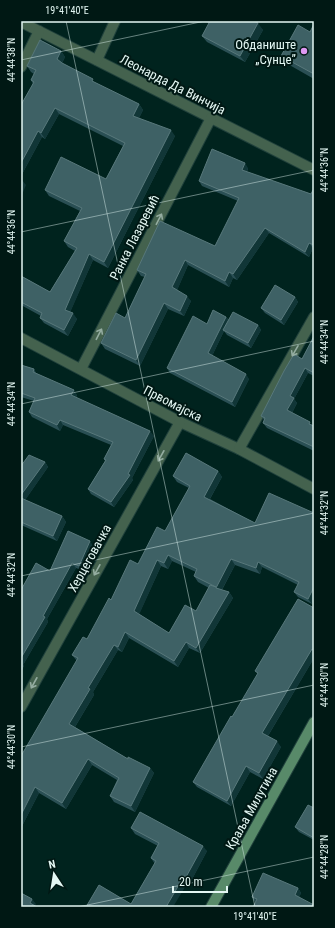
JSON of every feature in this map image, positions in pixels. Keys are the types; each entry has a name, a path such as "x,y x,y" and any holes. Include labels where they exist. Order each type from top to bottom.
{"main road":[{"name":"Краља Милутина","path":"210,907 314,722"}],"street":[{"path":"97,60 115,21"},
{"name":"Леонарда Да Винчија","path":"21,22 314,170"},
{"path":"21,67 39,31"},
{"name":"Ранка Лазаревић","path":"81,369 211,118"},
{"path":"239,449 314,317"},
{"name":"Првомајска","path":"21,338 180,422 239,449 314,489"},
{"name":"Херцеговачка","path":"21,707 180,422"}],"building":[{"path":"210,21 254,21 258,23 240,56 202,36"},
{"name":"Обданиште „Сунце”","path":"314,24 314,74 281,56 298,25 310,32"},
{"path":"40,40 61,51 57,59 62,63 93,79 92,81 139,104 133,116 171,130 104,262 89,254 65,310 73,313 64,330 40,318 42,313 21,302 21,276 50,292 77,248 64,241 82,208 45,190 61,157 106,179 125,143 55,108 41,133 38,131 21,163 21,105 34,82 31,80 36,70 27,66"},
{"path":"212,149 245,163 242,170 311,194 313,190 314,245 309,243 305,252 265,228 233,274 229,272 225,281 185,260 172,287 187,296 180,311 164,303 136,360 101,343 116,313 125,318 146,274 137,270 160,221 215,246 239,198 199,181"},
{"path":"275,285 295,297 281,320 261,308"},
{"path":"213,310 226,317 208,353 246,374 232,402 167,368 193,316 207,324"},
{"path":"233,312 258,325 248,343 223,330"},
{"path":"314,336 314,373 305,368 290,396 294,398 287,410 310,422 309,424 314,426 314,447 263,423 265,418 261,416 294,354 302,359"},
{"path":"21,365 34,369 33,372 74,390 71,395 150,431 128,474 130,475 111,502 88,489 106,460 104,459 113,442 60,420 57,425 29,412 35,398 21,393"},
{"path":"186,453 218,471 204,497 255,523 269,493 314,513 314,587 308,599 294,592 299,582 258,562 256,568 231,559 216,588 229,592 196,648 186,642 174,661 125,632 118,647 114,645 88,688 90,689 69,724 128,759 128,757 150,768 131,806 110,796 119,778 88,759 62,803 35,787 21,815 21,756 78,658 72,655 83,637 87,639 109,598 111,600 130,560 138,564 157,527 165,531 190,486 173,476","holes":["168,555 197,569 194,576 216,587 210,585 196,611 185,605 169,633 134,611 157,560 164,563"]},
{"path":"29,455 45,462 21,495 21,466"},
{"path":"21,498 62,516 53,536 21,522"},
{"path":"68,531 90,541 79,566 72,563 43,616 45,617 21,658 21,590 36,563 50,571"},
{"path":"298,599 314,608 314,650 312,649 262,733 277,741 259,773 246,766 227,801 193,782 258,673 255,671"},
{"path":"308,805 314,808 314,838 295,827"},
{"path":"140,812 203,846 186,877 184,876 166,907 86,907 99,885 131,904 156,861 151,858 159,843 131,828"},
{"path":"263,873 298,888 295,895 314,905 314,907 253,907 257,899 252,897"},
{"path":"21,893 32,899 30,903 37,907 21,907"}],"place":[{"name":"Обданиште „Сунце”","path":"304,51"}]}
